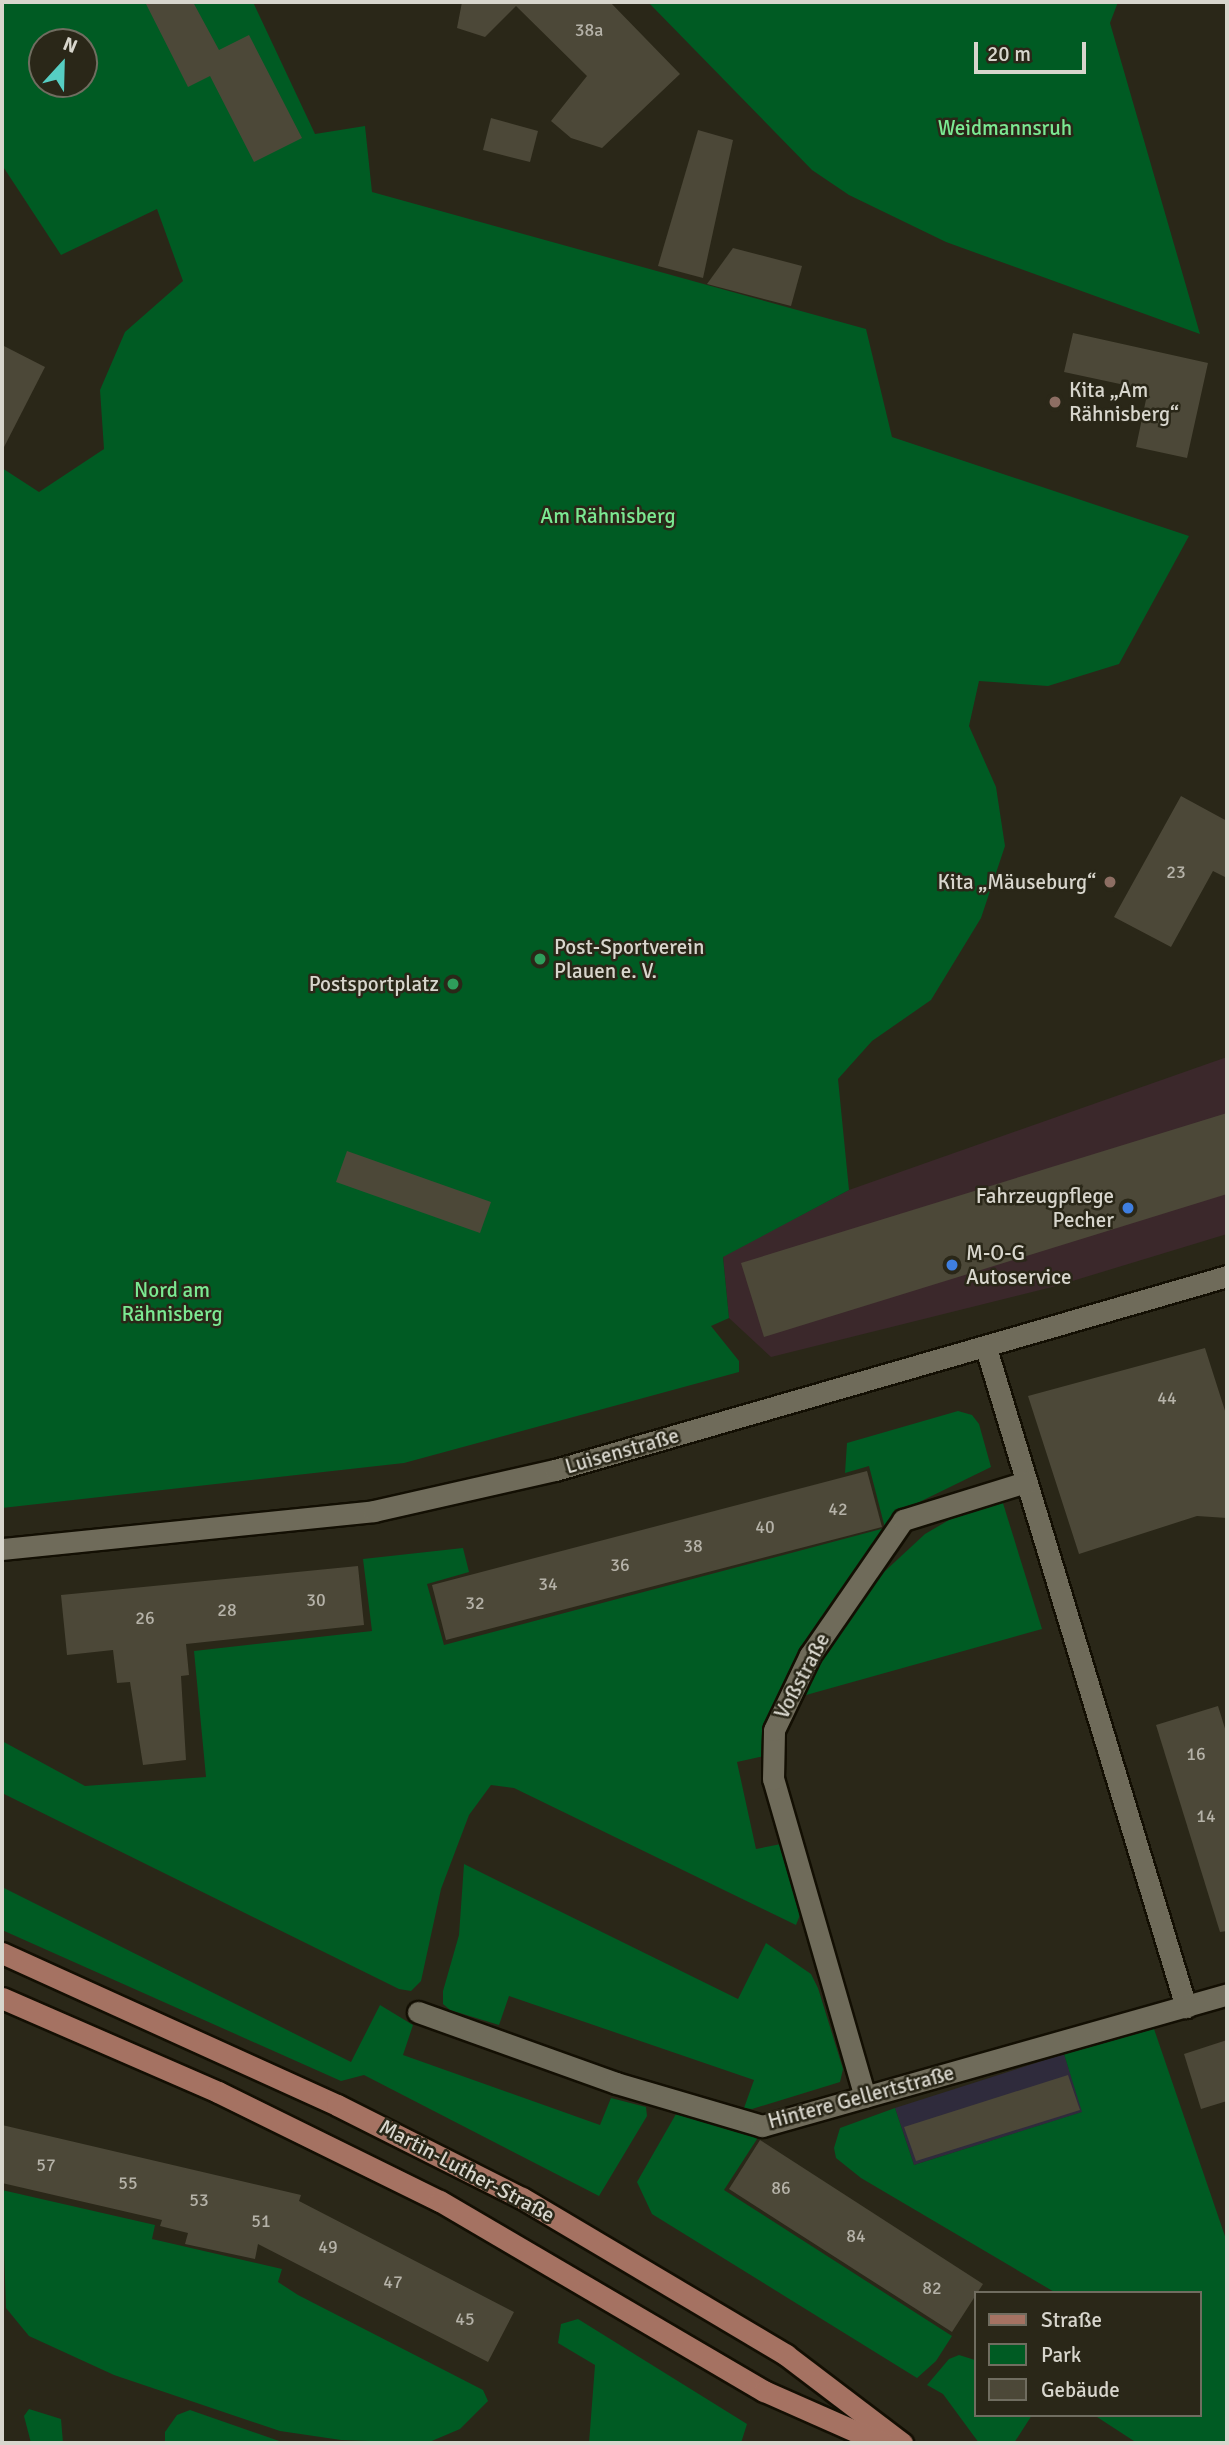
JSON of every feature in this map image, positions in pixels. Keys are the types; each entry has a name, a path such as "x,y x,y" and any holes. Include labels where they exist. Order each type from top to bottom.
{"main road":[{"name":"Martin-Luther-Straße","path":"2,1953 337,2105 522,2198 786,2355 902,2443"},
{"name":"Martin-Luther-Straße","path":"2,1998 218,2092 428,2195 764,2391 882,2443"}],"street":[{"name":"Luisenstraße","path":"2,1549 374,1511 555,1470 986,1349 1227,1276"},
{"path":"986,1349 1185,2007"},
{"name":"Voßstraße","path":"865,2097 773,1779 774,1730 810,1655 903,1520 1026,1482"},
{"name":"Hintere Gellertstraße","path":"418,2012 616,2083 762,2126 1227,1994"}],"shaded area":[{"path":"1227,1057 1227,1234 1056,1286 771,1357 729,1318 723,1256 849,1190"},
{"path":"1064,2054 1083,2112 914,2165 895,2108"}],"green space":[{"path":"2,2 253,2 315,134 365,126 372,192 866,329 892,437 1189,536 1119,664 1048,686 979,681 969,726 996,787 1005,846 981,918 931,1000 872,1041 838,1079 849,1190 723,1257 729,1318 711,1326 739,1361 739,1372 404,1463 2,1508 2,468 39,492 104,449 100,390 125,332 183,281 157,209 61,255 2,165"},
{"name":"Weidmannsruh","path":"648,2 1118,2 1110,23 1200,334 946,242 849,195 812,170"},
{"path":"958,1411 972,1415 979,1424 991,1467 905,1509 885,1527 869,1466 845,1473 847,1443"},
{"path":"1002,1500 1042,1629 799,1697 828,1643 884,1572 925,1534 961,1513"},
{"path":"884,1528 798,1658 764,1756 737,1762 756,1849 781,1844 800,1915 796,1925 514,1788 491,1785 469,1815 441,1889 421,1981 411,1991 399,1989 2,1793 2,1741 85,1786 206,1777 194,1651 372,1631 363,1559 463,1548 469,1572 427,1584 444,1645"},
{"path":"464,1864 738,1999 766,1943 811,1974 818,1988 843,2069 840,2082 752,2109 744,2108 754,2080 509,1996 499,2025 450,2010 443,2004 443,1991 459,1935"},
{"path":"2,1887 351,2062 380,2005 413,2025 403,2055 600,2125 611,2098 646,2107 647,2116 599,2196 364,2075 341,2081 2,1930"},
{"path":"1153,2026 1227,2242 1227,2443 1137,2443 1097,2417 1201,2417 1201,2291 1053,2291 861,2178 836,2158 834,2148 840,2128 895,2108 914,2165 1082,2112 1064,2054"},
{"path":"676,2114 759,2136 724,2190 952,2336 936,2361 917,2378 652,2214 637,2182"},
{"path":"2,2190 155,2225 152,2239 282,2269 278,2282 298,2295 483,2390 488,2401 460,2429 427,2443 341,2440 280,2431 114,2375 29,2336 6,2308"},
{"path":"578,2319 747,2424 741,2443 589,2443 595,2365 558,2343 561,2324"},
{"path":"959,2355 974,2360 974,2417 1031,2417 1014,2443 979,2443 943,2394 927,2385 949,2359"},
{"path":"29,2409 61,2419 63,2443 31,2443 24,2416"},
{"path":"190,2410 285,2443 165,2443 165,2432 177,2415"}],"building":[{"path":"145,2 193,2 219,50 249,35 302,138 254,162 210,76 188,87"},
{"path":"462,2 610,2 680,74 602,148 571,138 551,121 587,76 516,6 485,37 457,28"},
{"path":"491,118 538,131 530,162 483,150"},
{"path":"698,130 733,140 703,278 658,266"},
{"path":"733,248 802,266 791,306 707,284"},
{"path":"1073,333 1208,363 1187,458 1136,447 1148,390 1064,372"},
{"path":"2,345 45,367 2,451"},
{"path":"1181,796 1227,821 1227,878 1213,871 1171,947 1114,917"},
{"path":"1227,1113 1227,1194 764,1337 741,1263"},
{"path":"347,1151 491,1202 480,1233 336,1182"},
{"path":"1205,1348 1227,1417 1227,1518 1197,1516 1079,1554 1028,1396"},
{"path":"867,1471 882,1527 446,1640 432,1585"},
{"path":"358,1566 364,1625 186,1644 189,1675 181,1676 186,1760 143,1765 130,1682 117,1683 113,1650 67,1655 61,1595"},
{"path":"1218,1706 1227,1735 1227,1931 1220,1932 1156,1725"},
{"path":"1227,2040 1227,2101 1201,2109 1184,2054"},
{"path":"1068,2075 1080,2110 916,2161 904,2127"},
{"path":"2,2125 301,2195 299,2201 514,2312 488,2362 258,2244 255,2259 185,2244 188,2233 160,2226 162,2220 2,2183"},
{"path":"760,2140 983,2284 978,2291 974,2291 974,2298 952,2332 729,2189"}],"place":[{"name":"Kita „Am Rähnisberg“","path":"1055,402"},
{"name":"Kita „Mäuseburg“","path":"1110,882"},
{"name":"Post-Sportverein Plauen e. V.","path":"540,959"},
{"name":"Postsportplatz","path":"453,984"},
{"name":"Fahrzeugpflege Pecher","path":"1128,1208"},
{"name":"M-O-G Autoservice","path":"952,1265"}],"park label":[{"name":"Am Rähnisberg","path":"608,516"},
{"name":"Nord am Rähnisberg","path":"172,1302"}]}
